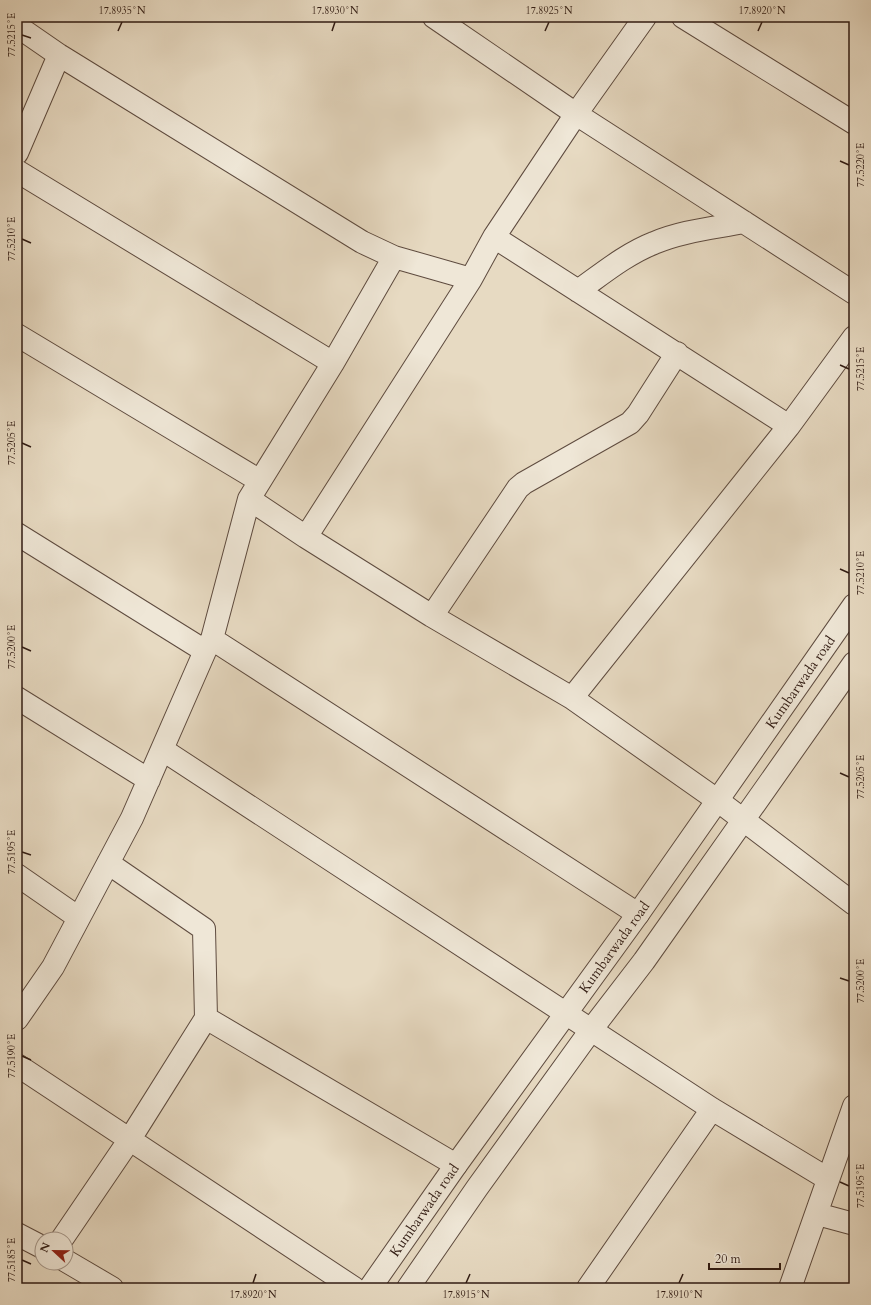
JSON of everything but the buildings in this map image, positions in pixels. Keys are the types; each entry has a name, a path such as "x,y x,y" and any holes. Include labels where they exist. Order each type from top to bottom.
{"street":[{"path":"434,17 576,114 854,293"},
{"path":"306,537 471,279 494,237 576,114 645,17"},
{"path":"683,17 854,123"},
{"path":"17,26 59,55 356,237 394,257 471,279"},
{"path":"17,153 59,55"},
{"path":"17,171 332,363"},
{"path":"578,290 635,252 653,243 674,236 744,222"},
{"path":"494,237 789,426"},
{"path":"17,1020 53,967 132,818 150,780 209,645 254,490 332,363 394,257"},
{"path":"17,335 254,490 306,537 432,616 572,698 717,800 854,904"},
{"path":"572,698 789,426 854,336"},
{"path":"432,616 518,488 524,483 630,423 638,414 677,354"},
{"path":"17,534 209,645 638,914"},
{"name":"Kumbarwada road","path":"370,1288 456,1165 638,914 854,605"},
{"path":"408,1288 477,1188 591,1030 644,961 854,663"},
{"path":"17,698 150,780"},
{"path":"163,750 712,1109 828,1180"},
{"path":"67,1231 130,1139 206,1018 204,929 108,863"},
{"path":"17,875 79,918"},
{"path":"206,1018 456,1165"},
{"path":"17,1065 354,1288"},
{"path":"790,1288 854,1106"},
{"path":"588,1288 712,1109"},
{"path":"817,1214 854,1224"},
{"path":"17,1234 34,1243"},
{"path":"802,1257 807,1288"},
{"path":"74,1266 112,1288"}]}
